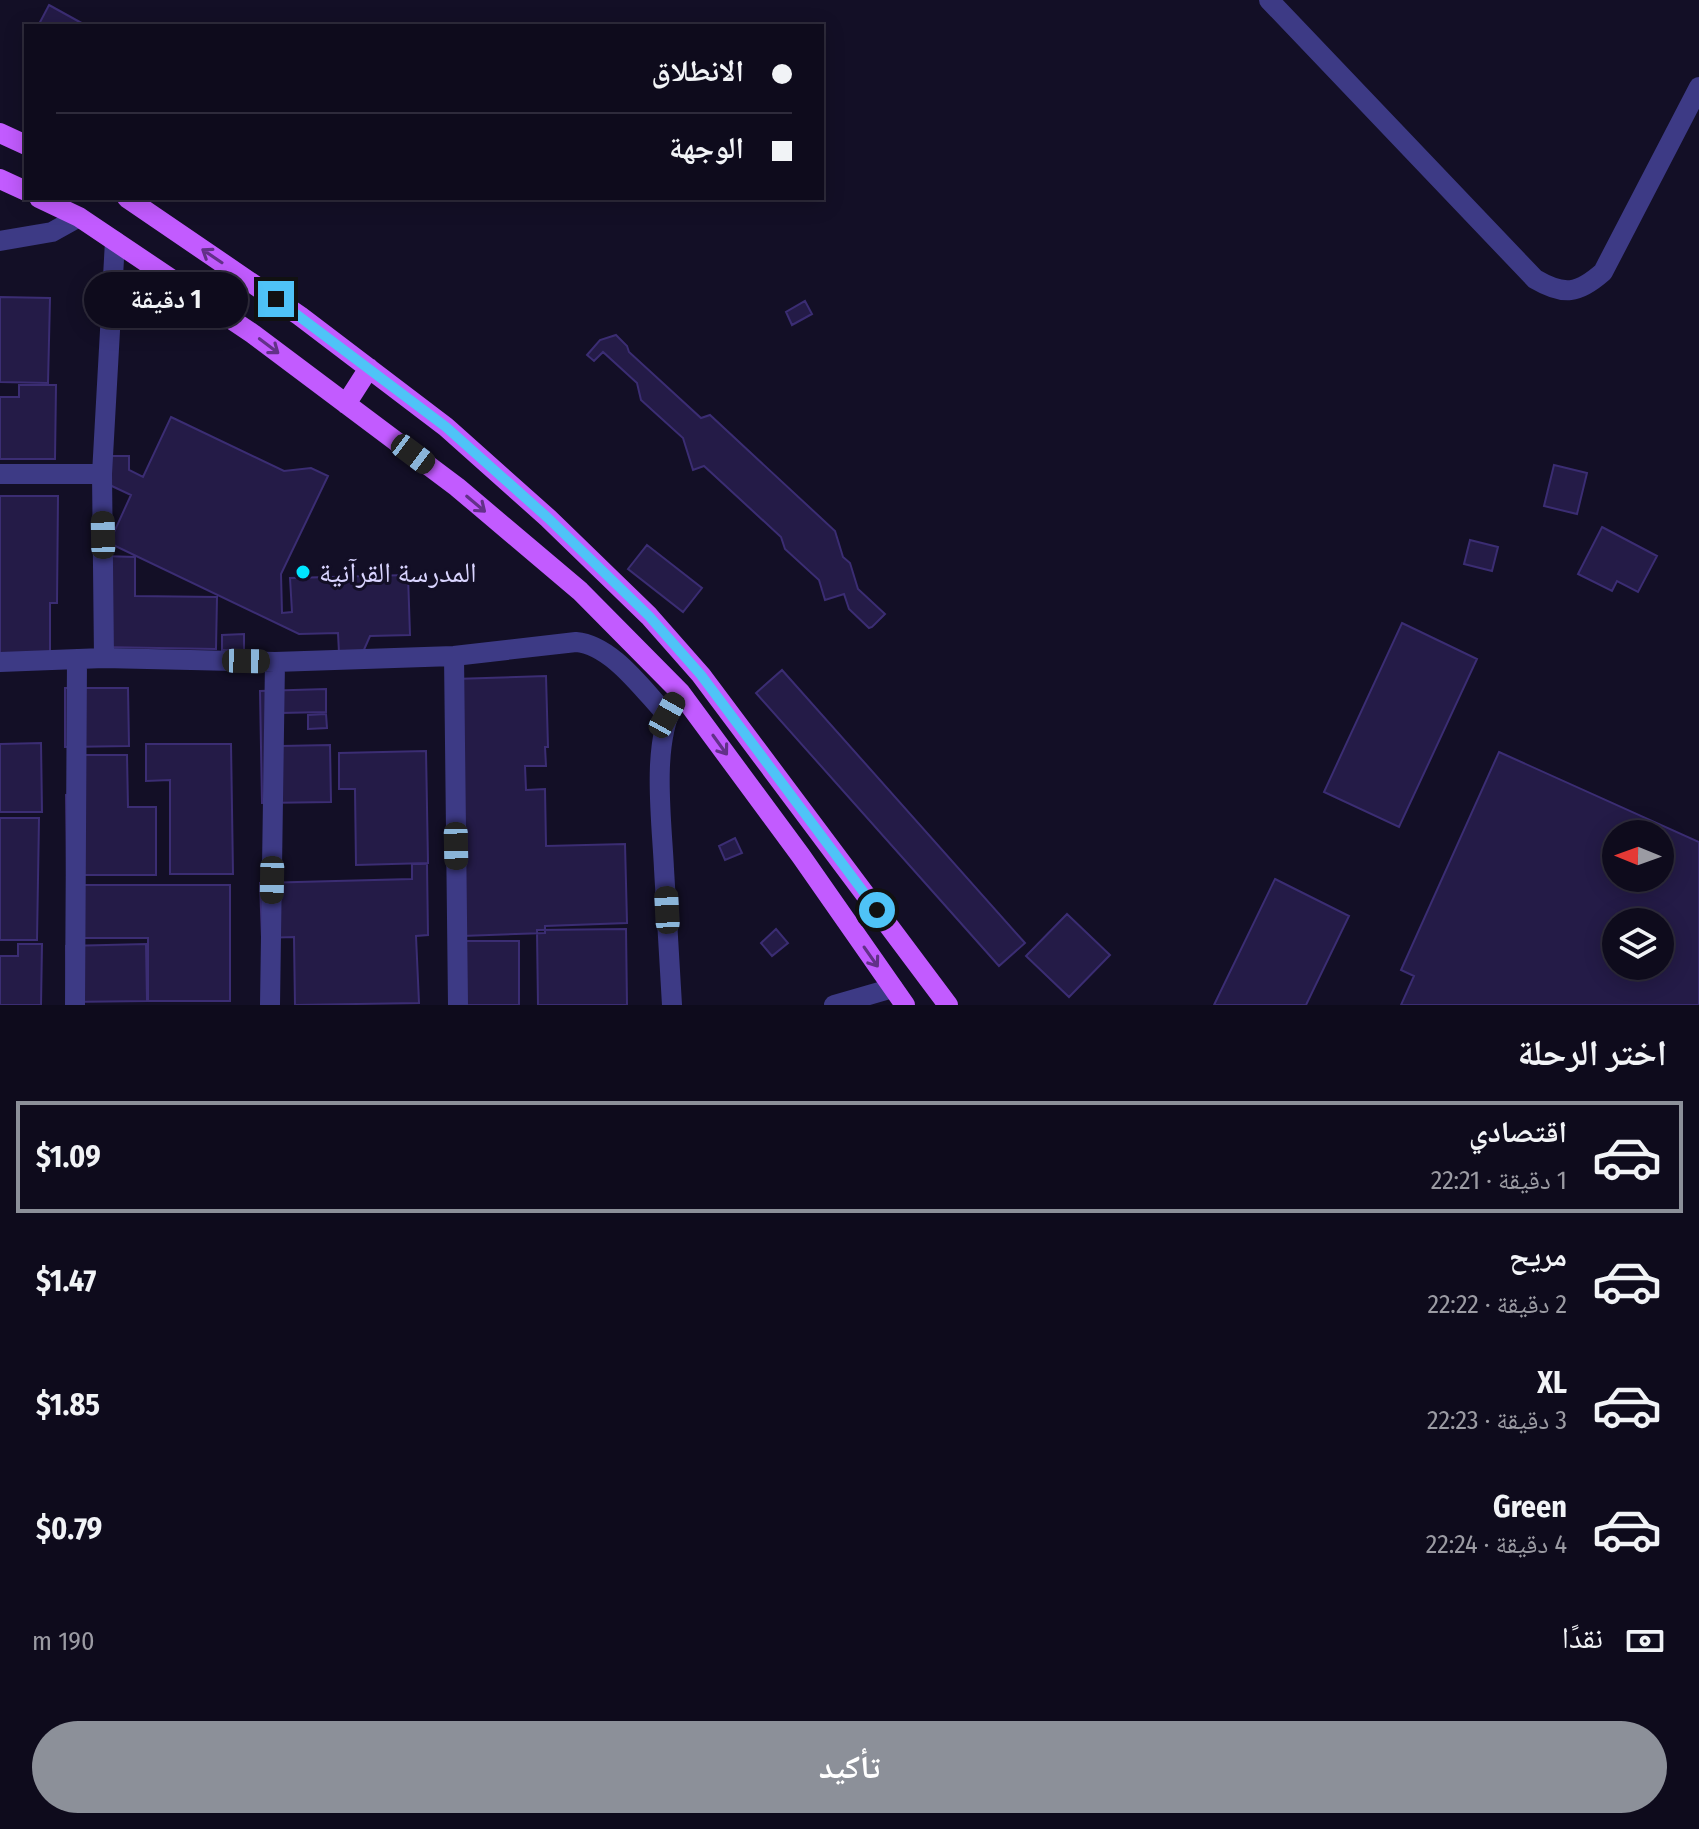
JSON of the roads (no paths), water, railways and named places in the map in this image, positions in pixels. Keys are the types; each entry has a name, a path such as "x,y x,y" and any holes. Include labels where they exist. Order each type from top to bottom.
{"main road":[{"path":"0,133 24,144"},
{"path":"0,179 24,190"},
{"path":"43,200 79,217 253,334 457,487 580,591 680,692 801,856 899,997"},
{"path":"130,200 300,316 446,427 537,508 649,616 701,675 948,1005"},
{"path":"346,404 369,368"}],"street":[{"path":"1269,0 1535,279 1556,291 1571,291 1590,284 1603,272 1699,87"},
{"path":"0,241 52,232 79,217"},
{"path":"104,658 102,474 115,241"},
{"path":"0,474 102,474"},
{"path":"0,662 104,658 275,662 454,656 576,642 588,643 612,657 667,715"},
{"path":"454,656 458,1005"},
{"path":"75,1005 77,659"},
{"path":"270,1005 275,662"},
{"path":"672,1005 661,757 667,715 680,692"},
{"path":"834,1005 899,997"}],"place":[{"name":"المدرسة القرآنية","path":"303,572"}]}
